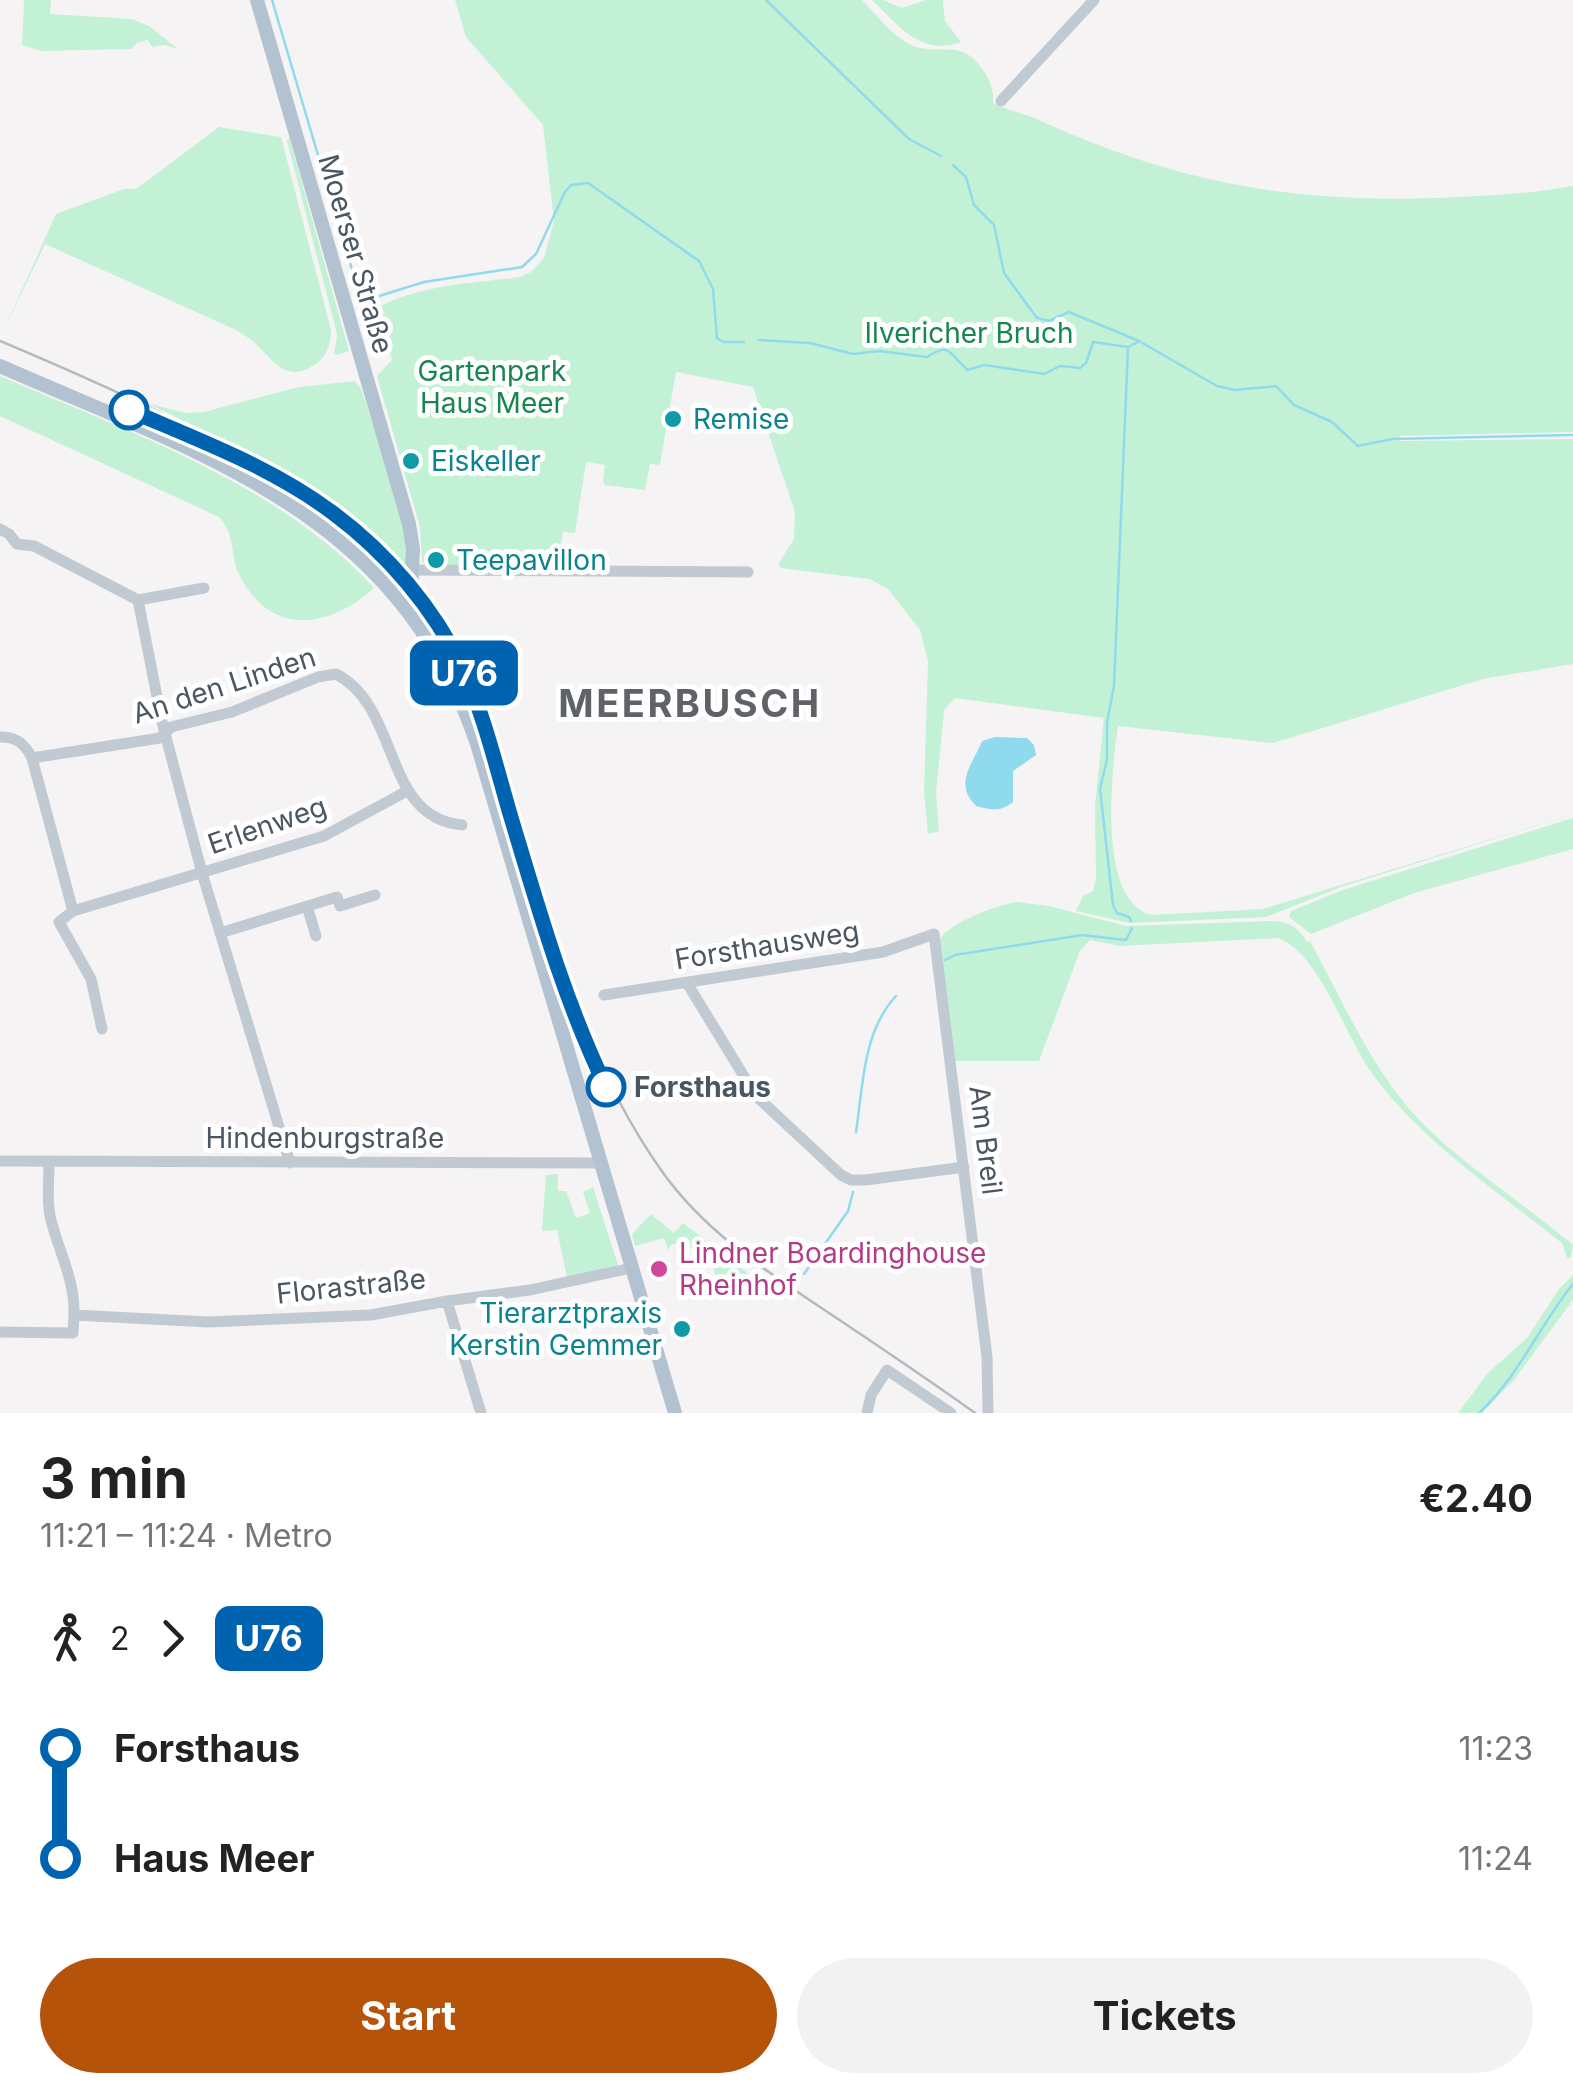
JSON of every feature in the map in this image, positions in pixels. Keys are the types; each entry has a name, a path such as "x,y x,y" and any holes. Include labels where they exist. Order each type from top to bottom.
{"main road":[{"name":"Moerser Straße","path":"257,0 402,498 411,536 410,614"},
{"path":"0,366 251,478 318,521 387,586 448,672 472,727 675,1413"},
{"path":"387,586 412,575"}],"street":[{"path":"1001,101 1094,0"},
{"path":"0,529 18,544 34,546 138,600 204,588"},
{"path":"412,575 748,572"},
{"path":"138,600 202,874 290,1163"},
{"name":"An den Linden","path":"32,758 160,738 171,728 232,712 318,677 336,674 359,694 374,715 407,790"},
{"path":"0,737 25,744 32,758 73,911 60,922 91,979 102,1029"},
{"path":"407,790 422,811 449,824 462,824"},
{"name":"Erlenweg","path":"73,911 324,836 407,790"},
{"path":"220,932 337,898 340,906 375,895"},
{"path":"307,906 316,936"},
{"name":"Forsthausweg","path":"604,994 883,952 934,934"},
{"name":"Am Breil","path":"934,934 988,1357 988,1413"},
{"path":"688,982 756,1096 841,1175 866,1180 964,1167"},
{"name":"Hindenburgstraße","path":"0,1161 600,1163"},
{"path":"0,1332 73,1334 75,1295 49,1211 49,1162"},
{"name":"Florastraße","path":"74,1316 208,1322 371,1315 530,1290 631,1268"},
{"path":"447,1301 481,1413"},
{"path":"868,1413 871,1395 887,1370 951,1413"}],"green space":[{"path":"24,0 51,0 50,14 132,19 149,26 178,49 152,47 148,40 131,49 41,51 22,45"},
{"path":"455,0 862,0 909,44 958,51 976,61 987,77 993,103 1146,162 1196,176 1297,194 1348,198 1459,197 1573,186 1573,432 1400,436 1399,441 1573,439 1573,664 1483,679 1273,743 1118,726 1111,801 1115,861 1122,886 1134,905 1152,915 1263,909 1573,814 1341,887 1266,917 1129,923 1076,911 1083,896 1093,891 1096,879 1095,806 1104,718 955,698 944,710 936,792 939,831 928,834 924,792 928,661 920,630 888,589 870,579 780,568 779,563 794,539 795,512 753,387 676,372 660,465 650,464 645,490 605,485 605,465 586,462 575,533 563,532 559,556 604,564 605,570 429,568 422,562 420,527 377,376 392,360 387,341 367,338 361,317 418,292 520,277 531,272 544,258 554,221 543,125 466,37"},
{"path":"872,0 902,8 926,0 943,0 945,21 961,42 947,46 922,42"},
{"path":"219,127 281,137 331,330 327,350 318,362 304,370 288,371 234,329 45,244 4,330 56,214 124,189 136,189"},
{"path":"289,137 349,351 336,355 335,326"},
{"path":"0,376 149,440 247,490 336,551 374,588 357,602 319,618 283,617 266,609 239,574 228,532 219,517 0,416"},
{"path":"355,381 361,389 397,501 407,570 347,516 285,474 147,403 185,413 204,412 299,387"},
{"path":"1573,818 1573,849 1414,893 1311,934 1289,917 1291,911 1343,890"},
{"path":"1017,902 1126,926 1271,921 1292,926 1310,941 1360,1037 1405,1104 1459,1156 1573,1245 1571,1257 1567,1259 1563,1244 1411,1119 1369,1069 1306,959 1278,938 1120,946 1090,940 1080,951 1039,1061 954,1061 939,941 962,922"},
{"path":"558,1174 558,1191 566,1191 576,1218 590,1213 583,1192 593,1187 618,1265 567,1277 557,1230 542,1231 546,1175"},
{"path":"651,1214 674,1233 683,1223 750,1275 713,1287 710,1279 716,1277 711,1260 696,1264 689,1240 671,1245 668,1250 664,1238 635,1246 632,1234"},
{"path":"1573,1275 1573,1300 1513,1381 1482,1413 1458,1413 1488,1373 1527,1338 1559,1289"}],"water":[{"path":"995,737 1027,738 1036,755 1013,771 1013,802 991,809 976,806 969,798 965,781 982,741"}],"waterway":[{"path":"272,0 358,290 365,295"},
{"path":"766,0 909,139 941,156"},
{"path":"953,165 966,177 974,205 994,225 1004,273 1037,318 1049,321 1069,312 1139,341 1217,386 1235,390 1276,386 1294,405 1332,422 1358,446 1392,439 1573,435"},
{"path":"376,297 424,282 522,267 536,254 565,192 571,185 588,183 699,261 713,289 717,338 723,342 744,342"},
{"path":"759,340 810,343 853,354 879,351 927,357 946,350 968,370 984,365 1044,374 1060,366 1080,368 1086,363 1093,342 1128,347 1138,342"},
{"path":"1128,347 1114,686 1107,723 1107,760 1100,789 1113,905 1117,913 1131,921"},
{"path":"945,960 955,955 1082,935 1126,940 1132,928"},
{"path":"856,1132 871,1042 896,996"},
{"path":"804,1274 848,1211 853,1192"},
{"path":"1479,1413 1506,1383 1573,1284"}],"tram line":[{"path":"0,341 127,397 284,476 355,525 387,554 443,623 466,665 493,734 552,937 581,1018 616,1096 661,1170 696,1211 735,1247 975,1413"}],"metro line":[{"name":"U76","path":"129,410 262,470 329,510 374,548 424,606 452,648 474,695 555,965 606,1087"}],"place":[{"name":"Remise","path":"673,419"},
{"name":"Eiskeller","path":"411,461"},
{"name":"Teepavillon","path":"436,560"},
{"name":"Forsthaus","path":"606,1087"},
{"name":"Lindner Boardinghouse Rheinhof","path":"659,1269"},
{"name":"Tierarztpraxis Kerstin Gemmer","path":"682,1329"}],"district":[{"name":"MEERBUSCH","path":"690,704"}],"park label":[{"name":"Ilvericher Bruch","path":"969,333"},
{"name":"Gartenpark Haus Meer","path":"492,387"}]}
